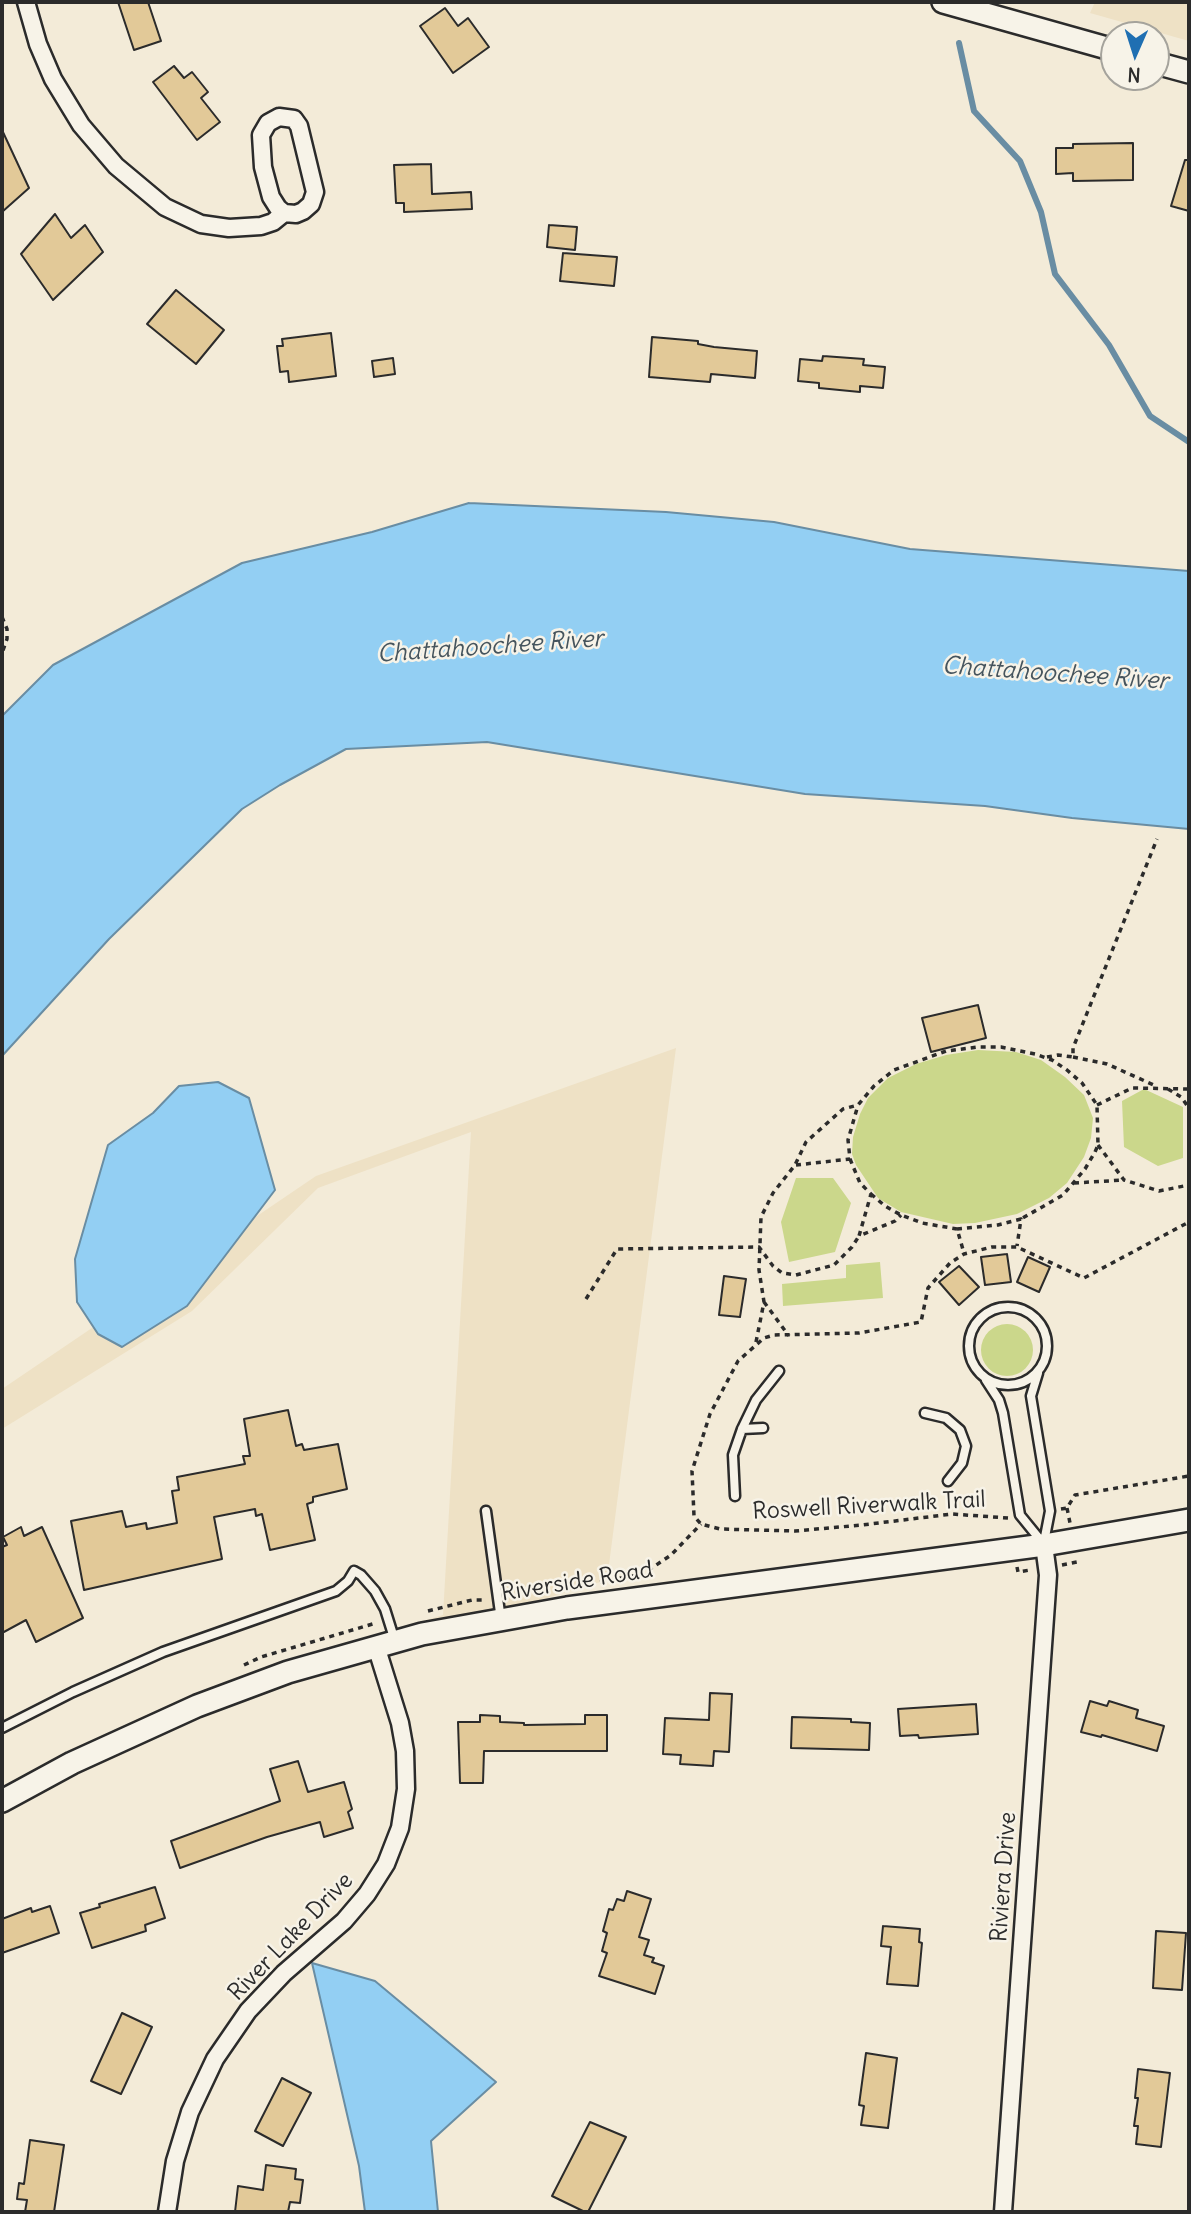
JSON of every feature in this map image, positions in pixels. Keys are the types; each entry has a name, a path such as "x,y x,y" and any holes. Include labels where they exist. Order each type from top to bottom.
{"street":[{"path":"26,2 38,44 53,79 80,125 116,166 165,207 201,224 229,228 261,226 274,222 284,213 296,214 303,211 311,204 315,192 299,126 294,119 279,117 268,123 261,135 263,167 271,197 284,213"},
{"path":"943,2 1100,46"},
{"path":"1170,66 1189,72"},
{"name":"Riverside Road","path":"2,1801 92,1754 197,1706 288,1672 386,1643 566,1608 1044,1545 1189,1520"},
{"name":"Riviera Drive","path":"1003,2212 1048,1575 1044,1545"},
{"name":"River Lake Drive","path":"167,2212 175,2161 190,2112 215,2059 248,2011 284,1973 344,1921 368,1894 386,1864 400,1828 406,1789 405,1751 386,1643"}],"lane":[{"path":"1009,1306 1024,1309 1037,1318 1048,1345 1031,1396 1050,1511 1044,1545 1020,1515 1003,1413 999,1400 972,1363 969,1346 972,1330 980,1317 994,1309 1009,1306"},
{"path":"735,1496 733,1455 742,1429 756,1400 779,1371"},
{"path":"983,1376 997,1384 1014,1385 1027,1380 1038,1371"},
{"path":"925,1413 946,1418 960,1430 967,1446 962,1463 948,1481"},
{"path":"742,1429 763,1428"},
{"path":"486,1511 501,1620"},
{"path":"2,1728 73,1692 163,1652 336,1591 348,1581 354,1571 375,1591 384,1609 386,1643"}],"path":[{"path":"2,617 7,629 6,647 2,653"},
{"path":"1073,1057 1073,1048 1157,839"},
{"name":"Roswell Riverwalk Trail","path":"850,1159 848,1140 858,1105 874,1086 894,1070 946,1051 1001,1047 1044,1057 1067,1070 1082,1083 1097,1105"},
{"path":"1044,1057 1058,1055 1107,1064 1159,1087"},
{"path":"795,1165 850,1159 860,1183 885,1206 901,1215 922,1223 957,1229 998,1225 1021,1219 1063,1195 1074,1183 1098,1145 1097,1105 1132,1088 1189,1089"},
{"path":"1166,1088 1181,1097 1189,1108"},
{"name":"Roswell Riverwalk Trail","path":"858,1105 843,1109 806,1142 795,1165 773,1193 761,1217 759,1270 764,1302 756,1344 738,1362 710,1414 692,1471 694,1516 701,1524 720,1529 795,1531 952,1514 1009,1518 1020,1515"},
{"path":"1098,1145 1124,1180"},
{"path":"1074,1183 1124,1180 1159,1191 1189,1185"},
{"path":"859,1237 871,1194"},
{"path":"586,1299 617,1248 759,1247 773,1266 782,1273 796,1275 834,1265 859,1237 895,1221 901,1215"},
{"path":"1017,1247 1021,1219"},
{"path":"756,1344 764,1338 859,1332 920,1322 928,1288 950,1263 964,1254 992,1247 1017,1247 1084,1278 1189,1222"},
{"path":"957,1229 964,1254"},
{"name":"Roswell Riverwalk Trail","path":"764,1302 789,1336"},
{"path":"1050,1511 1067,1508 1075,1496 1189,1476"}],"shaded area":[{"path":"1095,2 1189,2 1189,41 1170,36 1170,21 1118,21 1090,13"},
{"path":"676,1048 607,1580 252,1691 2,1792 262,1669 443,1615 471,1132 318,1188 192,1311 2,1429 2,1389 316,1176"}],"green space":[{"path":"978,1050 1016,1052 1041,1060 1084,1095 1093,1118 1091,1138 1084,1157 1067,1183 1049,1198 1017,1214 975,1223 953,1224 901,1212 878,1198 856,1165 852,1154 853,1137 860,1114 868,1098 888,1078 916,1064 946,1055"},
{"path":"1144,1089 1183,1107 1183,1158 1158,1166 1124,1147 1122,1101"},
{"path":"796,1178 833,1178 851,1203 835,1252 789,1262 781,1222"},
{"path":"880,1262 883,1298 783,1306 782,1284 846,1278 846,1265"},
{"path":"1007,1324 1017,1326 1025,1332 1031,1340 1031,1360 1025,1368 1017,1374 1007,1376 997,1374 989,1368 983,1360 981,1350 983,1340 989,1332 997,1326"}],"water":[{"name":"Chattahoochee River","path":"469,503 666,512 774,522 910,549 1189,571 1189,829 1072,818 985,806 805,794 487,742 346,749 242,809 109,939 2,1056 2,716 53,665 242,563 372,532"},
{"path":"218,1082 249,1098 275,1190 187,1306 122,1347 98,1334 77,1302 75,1259 108,1145 153,1113 179,1086"},
{"path":"312,1963 375,1981 496,2082 431,2141 438,2212 365,2212 359,2166"}],"building":[{"path":"118,2 148,2 161,41 134,50"},
{"path":"445,8 458,26 468,18 489,47 453,73 420,26"},
{"path":"174,66 184,78 192,72 208,92 201,98 220,122 197,140 153,82"},
{"path":"2,130 29,188 2,212"},
{"path":"1133,143 1133,180 1073,181 1073,173 1056,174 1056,148 1073,148 1073,144"},
{"path":"1185,160 1189,160 1189,211 1171,206"},
{"path":"431,164 432,194 471,192 472,209 404,212 404,203 396,203 394,165"},
{"path":"55,214 71,238 85,225 103,252 53,300 21,254"},
{"path":"549,225 577,227 575,250 547,247"},
{"path":"563,253 617,257 614,286 560,281"},
{"path":"176,290 224,330 196,364 147,324"},
{"path":"331,333 336,376 289,382 288,371 280,372 277,346 283,346 282,339"},
{"path":"652,337 698,341 698,344 714,347 757,351 755,378 711,374 710,382 649,377"},
{"path":"823,356 864,359 863,365 885,367 883,388 860,386 860,392 819,388 819,383 798,381 800,359 822,361"},
{"path":"393,358 395,374 374,377 372,361"},
{"path":"978,1005 986,1038 931,1052 922,1018"},
{"path":"1007,1254 1011,1282 985,1285 981,1257"},
{"path":"1028,1257 1050,1267 1039,1292 1017,1282"},
{"path":"959,1266 979,1287 959,1305 939,1282"},
{"path":"724,1276 746,1279 740,1317 719,1315"},
{"path":"288,1410 296,1446 302,1444 304,1450 338,1444 347,1489 313,1497 313,1502 307,1504 315,1540 270,1550 262,1514 256,1516 255,1509 214,1517 222,1559 84,1590 71,1521 122,1511 126,1527 146,1523 147,1529 177,1523 172,1491 179,1490 177,1477 245,1464 243,1456 250,1456 244,1419"},
{"path":"21,1527 24,1536 42,1527 83,1618 36,1642 26,1620 2,1633 2,1547 7,1545 3,1537"},
{"path":"710,1693 732,1694 729,1752 714,1751 713,1766 680,1764 681,1755 663,1754 665,1718 709,1720"},
{"path":"1090,1701 1107,1706 1109,1701 1138,1710 1136,1718 1164,1726 1157,1751 1102,1735 1101,1737 1081,1732"},
{"path":"976,1704 978,1734 919,1738 918,1735 900,1736 898,1709"},
{"path":"480,1715 500,1716 500,1722 524,1725 585,1724 585,1715 607,1715 607,1751 484,1751 483,1783 460,1783 458,1722 480,1722"},
{"path":"792,1717 851,1719 851,1722 870,1723 869,1750 791,1748"},
{"path":"298,1761 308,1792 344,1782 352,1809 348,1812 353,1828 324,1837 320,1822 267,1837 180,1868 171,1841 280,1801 270,1769"},
{"path":"155,1887 165,1918 145,1925 146,1931 92,1948 80,1913 100,1907 99,1904"},
{"path":"627,1891 651,1899 639,1937 649,1940 644,1955 654,1958 652,1962 664,1966 655,1994 599,1976 607,1953 602,1951 607,1933 603,1931 609,1909 613,1910 617,1899 624,1901"},
{"path":"50,1906 59,1933 2,1953 2,1919 31,1908 32,1912"},
{"path":"883,1926 920,1929 919,1942 922,1943 918,1986 887,1984 891,1947 881,1946"},
{"path":"1156,1931 1186,1933 1182,1990 1153,1988"},
{"path":"122,2013 152,2027 121,2094 91,2081"},
{"path":"866,2053 897,2058 888,2128 861,2125 864,2106 859,2105"},
{"path":"1138,2069 1170,2073 1161,2147 1136,2144 1138,2126 1134,2126"},
{"path":"282,2078 311,2093 283,2146 255,2131"},
{"path":"590,2122 626,2137 588,2212 585,2212 552,2196"},
{"path":"30,2140 64,2145 54,2212 25,2212 27,2200 17,2199 19,2183 24,2184"},
{"path":"266,2165 296,2169 295,2179 303,2180 300,2203 290,2202 288,2212 235,2212 238,2186 263,2190"}],"waterway":[{"path":"959,43 974,111 1020,161 1041,212 1055,274 1109,345 1150,416 1189,442"}]}
